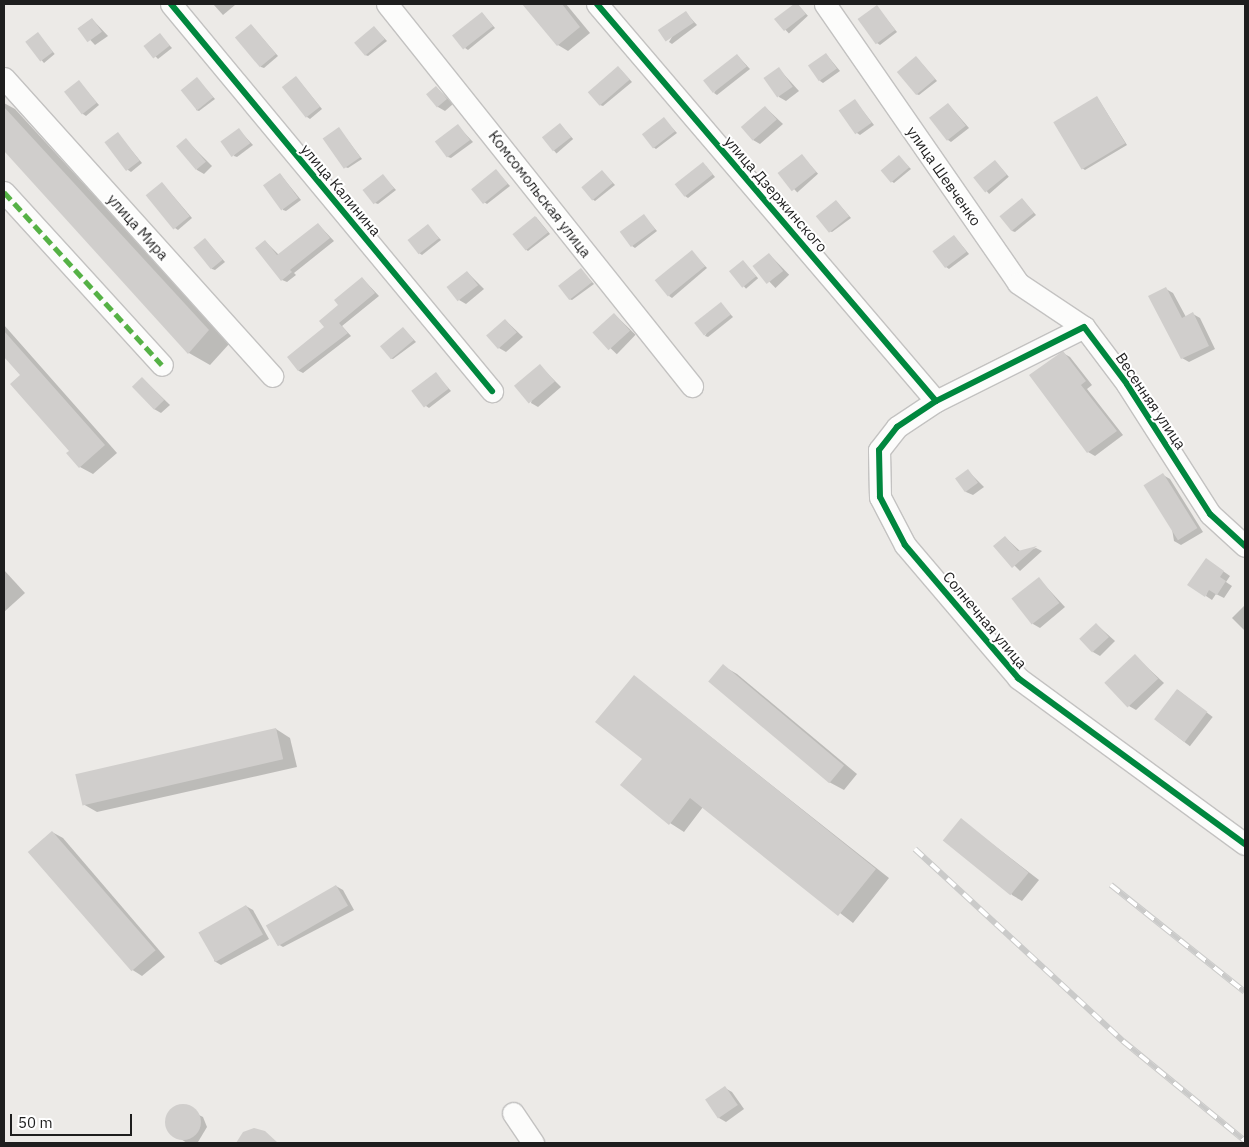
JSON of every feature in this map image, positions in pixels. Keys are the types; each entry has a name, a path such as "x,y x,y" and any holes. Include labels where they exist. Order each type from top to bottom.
{"street":[{"name":"улица Калинина","path":"171,4 492,392"},
{"name":"Комсомольская улица","path":"387,4 692,386"},
{"name":"улица Дзержинского","path":"597,4 936,401"},
{"name":"улица Шевченко","path":"825,4 1018,283 1084,327"},
{"name":"улица Мира","path":"4,78 272,376"},
{"path":"4,192 162,364"},
{"path":"936,401 1084,327"},
{"name":"Весенняя улица","path":"1084,327 1127,384 1210,514 1245,546"},
{"name":"Солнечная улица","path":"936,401 897,427 879,450 880,497 905,545 1018,678 1245,844"},
{"path":"513,1113 533,1143"}],"building":[{"path":"522,4 562,4 580,27 557,46"},
{"path":"794,4 798,4 806,14 784,31 774,19"},
{"path":"877,5 895,30 876,44 858,19"},
{"path":"686,11 694,23 666,42 658,30"},
{"path":"482,12 493,26 463,50 452,35"},
{"path":"92,18 102,32 87,42 77,29"},
{"path":"251,24 276,54 260,67 235,37"},
{"path":"374,26 385,39 365,56 354,43"},
{"path":"38,32 53,52 40,62 25,42"},
{"path":"160,33 170,46 153,59 143,46"},
{"path":"826,53 837,69 819,81 808,66"},
{"path":"737,54 747,67 713,93 703,80"},
{"path":"916,56 935,79 916,95 897,72"},
{"path":"618,66 630,80 600,106 588,92"},
{"path":"779,67 793,87 777,98 763,78"},
{"path":"296,76 320,107 306,118 282,87"},
{"path":"197,77 213,97 197,110 181,90"},
{"path":"79,80 97,103 82,115 64,92"},
{"path":"436,86 447,99 437,107 426,94"},
{"path":"1097,96 1125,143 1082,169 1053,122"},
{"path":"855,99 872,123 855,134 839,110"},
{"path":"948,103 966,126 947,141 929,118"},
{"path":"765,106 777,120 753,141 741,127"},
{"path":"4,107 209,330 188,354 4,151"},
{"path":"664,117 675,131 653,148 642,134"},
{"path":"560,123 571,137 553,151 542,137"},
{"path":"458,124 470,140 447,157 435,141"},
{"path":"339,127 360,157 344,169 323,138"},
{"path":"239,128 250,143 232,157 220,142"},
{"path":"118,132 140,161 126,171 104,142"},
{"path":"186,138 206,162 196,170 176,146"},
{"path":"802,154 816,172 792,191 778,173"},
{"path":"899,155 909,167 891,183 881,170"},
{"path":"995,160 1007,175 985,192 973,178"},
{"path":"703,162 713,175 684,197 675,184"},
{"path":"496,169 508,184 483,204 471,189"},
{"path":"602,170 613,183 592,200 581,187"},
{"path":"280,173 298,198 281,210 263,185"},
{"path":"383,174 394,188 374,204 363,190"},
{"path":"162,182 190,216 173,229 146,195"},
{"path":"1022,198 1034,213 1011,231 999,216"},
{"path":"836,200 849,216 829,233 816,216"},
{"path":"644,214 655,229 631,247 620,232"},
{"path":"535,216 548,232 526,251 512,234"},
{"path":"318,223 330,238 290,270 292,272 281,281 255,248 265,240 277,255"},
{"path":"428,224 439,238 419,254 408,240"},
{"path":"954,235 967,252 945,268 932,251"},
{"path":"205,238 223,260 211,269 193,247"},
{"path":"692,250 705,266 668,297 655,280"},
{"path":"769,253 783,271 767,284 752,266"},
{"path":"743,260 756,276 742,288 729,271"},
{"path":"581,268 592,282 569,300 558,286"},
{"path":"467,271 478,285 458,301 447,287"},
{"path":"362,277 375,293 339,323 348,333 298,371 287,357 324,327 319,321 338,305 334,300"},
{"path":"1166,287 1182,318 1193,312 1209,346 1181,359 1148,296"},
{"path":"721,302 731,315 704,336 694,323"},
{"path":"614,313 630,331 609,350 592,332"},
{"path":"505,319 517,333 498,349 486,335"},
{"path":"403,327 414,340 391,359 380,346"},
{"path":"4,331 105,445 79,468 66,453 69,451 10,384 20,375 4,357"},
{"path":"1063,351 1086,381 1081,385 1117,431 1087,453 1029,375"},
{"path":"540,364 555,382 529,403 514,386"},
{"path":"436,372 449,389 424,407 411,391"},
{"path":"142,377 164,400 154,410 132,387"},
{"path":"968,469 978,483 965,492 955,478"},
{"path":"1163,473 1197,528 1178,540 1143,485"},
{"path":"1005,536 1018,551 1037,546 1012,568 993,546"},
{"path":"1206,558 1224,571 1220,577 1226,581 1217,595 1209,590 1205,597 1187,585"},
{"path":"1039,577 1059,603 1032,625 1011,599"},
{"path":"1096,623 1109,637 1092,653 1079,639"},
{"path":"1135,654 1158,679 1127,708 1104,683"},
{"path":"723,664 844,766 829,783 708,682"},
{"path":"634,675 876,869 838,916 690,798 669,825 620,785 642,759 595,722"},
{"path":"1177,689 1207,712 1184,742 1154,719"},
{"path":"276,728 283,759 82,806 75,774"},
{"path":"961,818 1029,873 1010,895 943,841"},
{"path":"52,831 156,950 132,971 28,852"},
{"path":"336,885 348,906 278,946 266,926"},
{"path":"246,905 263,934 215,962 198,932"},
{"path":"725,1086 738,1105 718,1118 705,1099"},
{"path":"183,1104 195,1110 201,1122 195,1134 183,1140 171,1134 165,1122 171,1110"},
{"path":"254,1128 265,1131 278,1143 236,1143 243,1132"}],"railway":[{"path":"915,849 1123,1041 1245,1141"},
{"path":"1111,885 1245,992"}],"marked path":[{"path":"4,192 162,365"}],"cycle path":[{"path":"171,4 492,391"},
{"path":"597,4 936,401"},
{"path":"1245,546 1210,514 1127,384 1084,327 936,401 897,427 879,450 880,497 905,545 1018,678 1245,844"}]}
